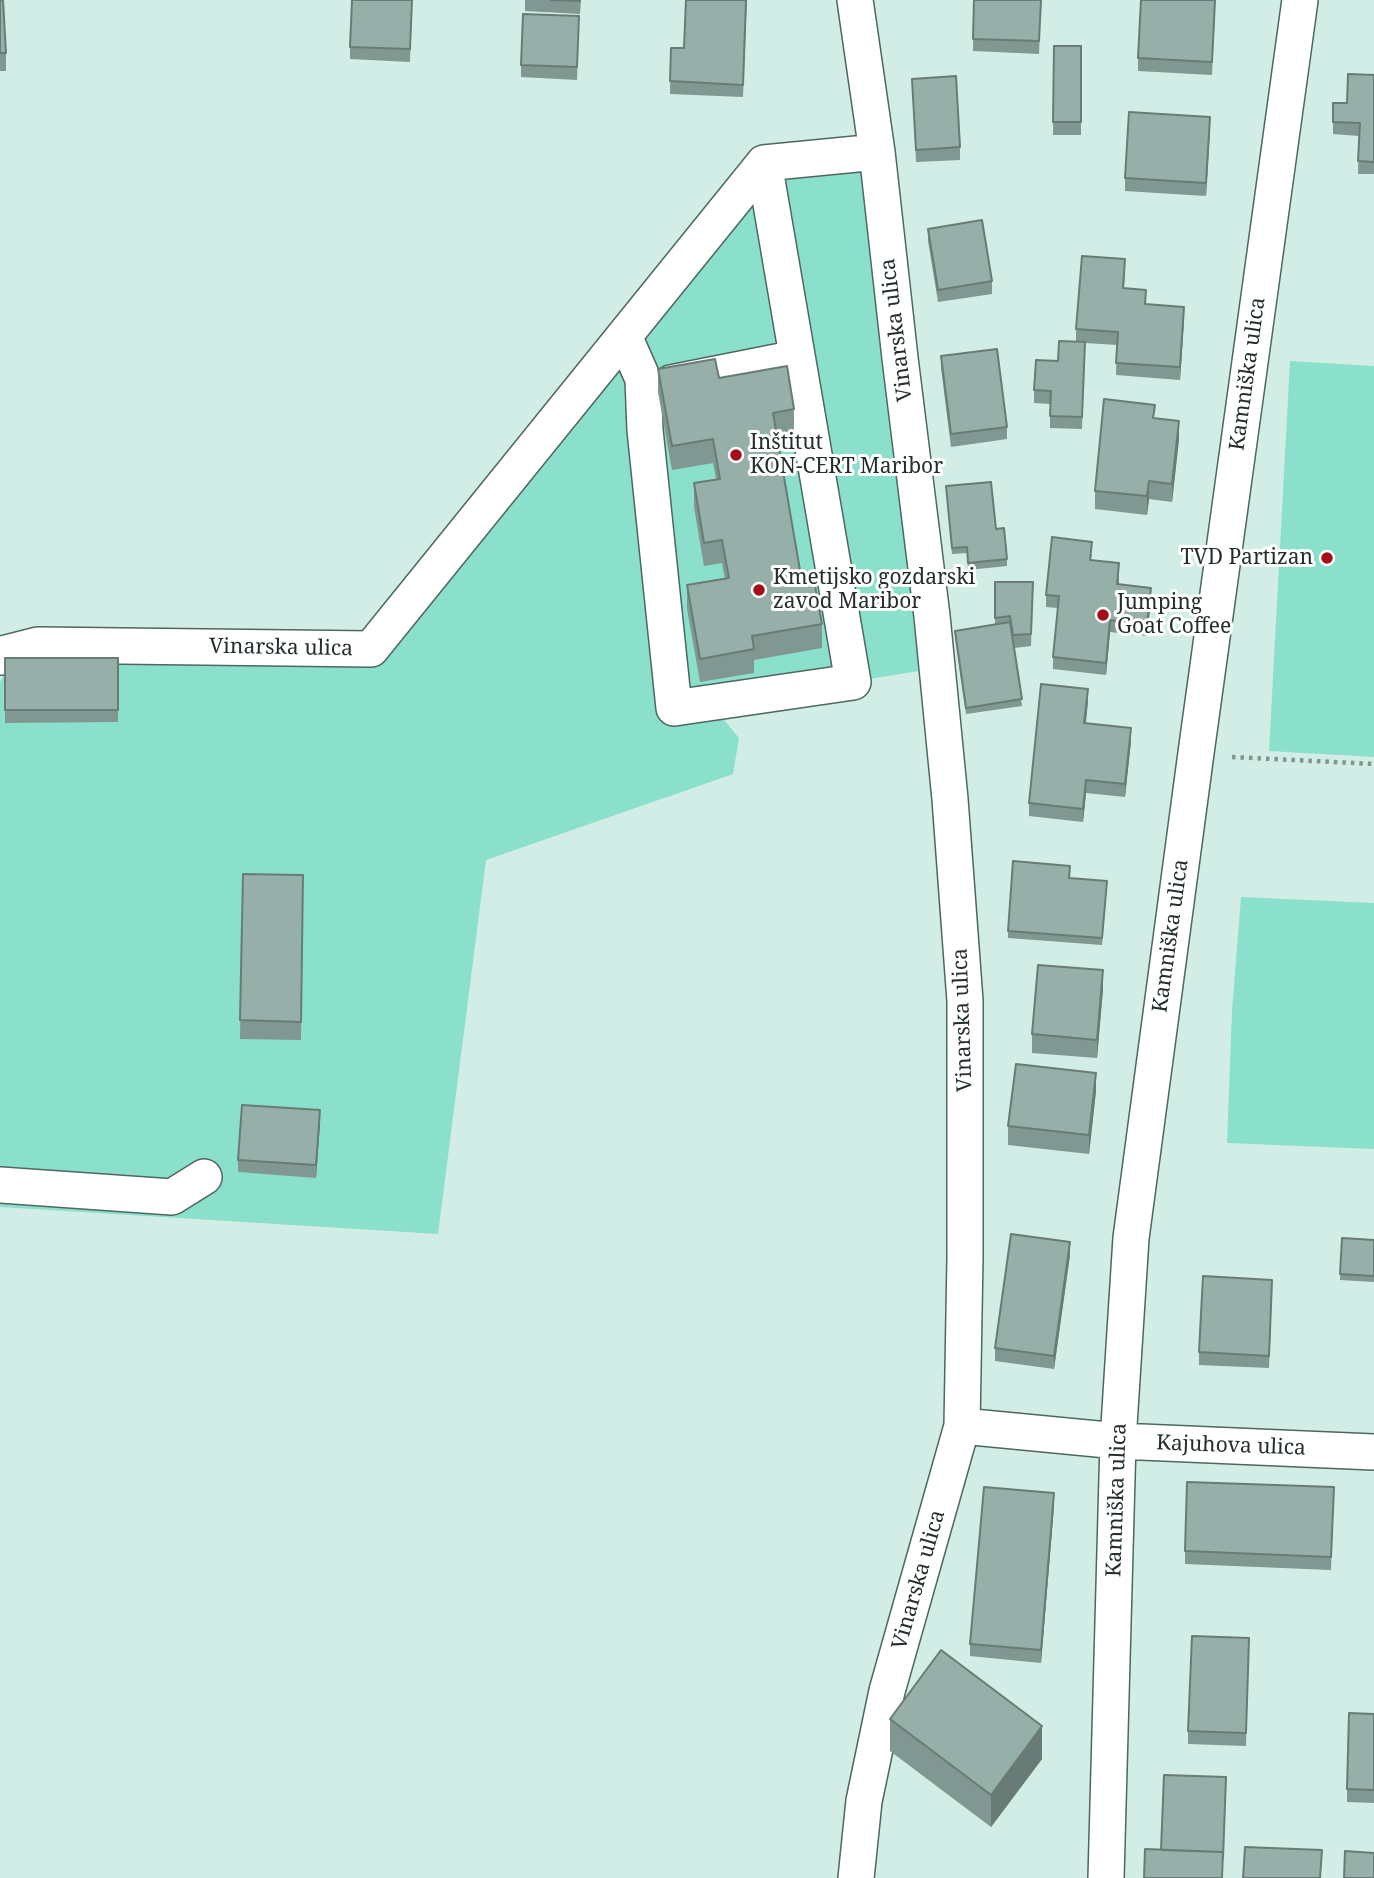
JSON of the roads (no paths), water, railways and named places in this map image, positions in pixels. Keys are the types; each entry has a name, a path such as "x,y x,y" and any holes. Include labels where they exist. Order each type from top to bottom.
{"street":[{"name":"Vinarska ulica","path":"855,0 877,152 932,616 950,799 965,1001 962,1426 887,1691 864,1801 856,1878"},
{"name":"Kamniška ulica","path":"1106,1878 1118,1441 1131,1238 1300,0"},
{"path":"624,336 643,379 645,430 674,708 853,682 764,163 877,152"},
{"name":"Vinarska ulica","path":"0,657 2,654 38,645 372,649 764,163"},
{"path":"643,389 797,358"},
{"path":"0,1185 172,1197 204,1177"},
{"name":"Kajuhova ulica","path":"962,1426 1118,1441 1374,1451"}],"place":[{"name":"Inštitut KON-CERT Maribor","path":"736,455"},
{"name":"TVD Partizan","path":"1327,558"},
{"name":"Kmetijsko gozdarski zavod Maribor","path":"759,590"},
{"name":"Jumping Goat Coffee","path":"1103,615"}]}
